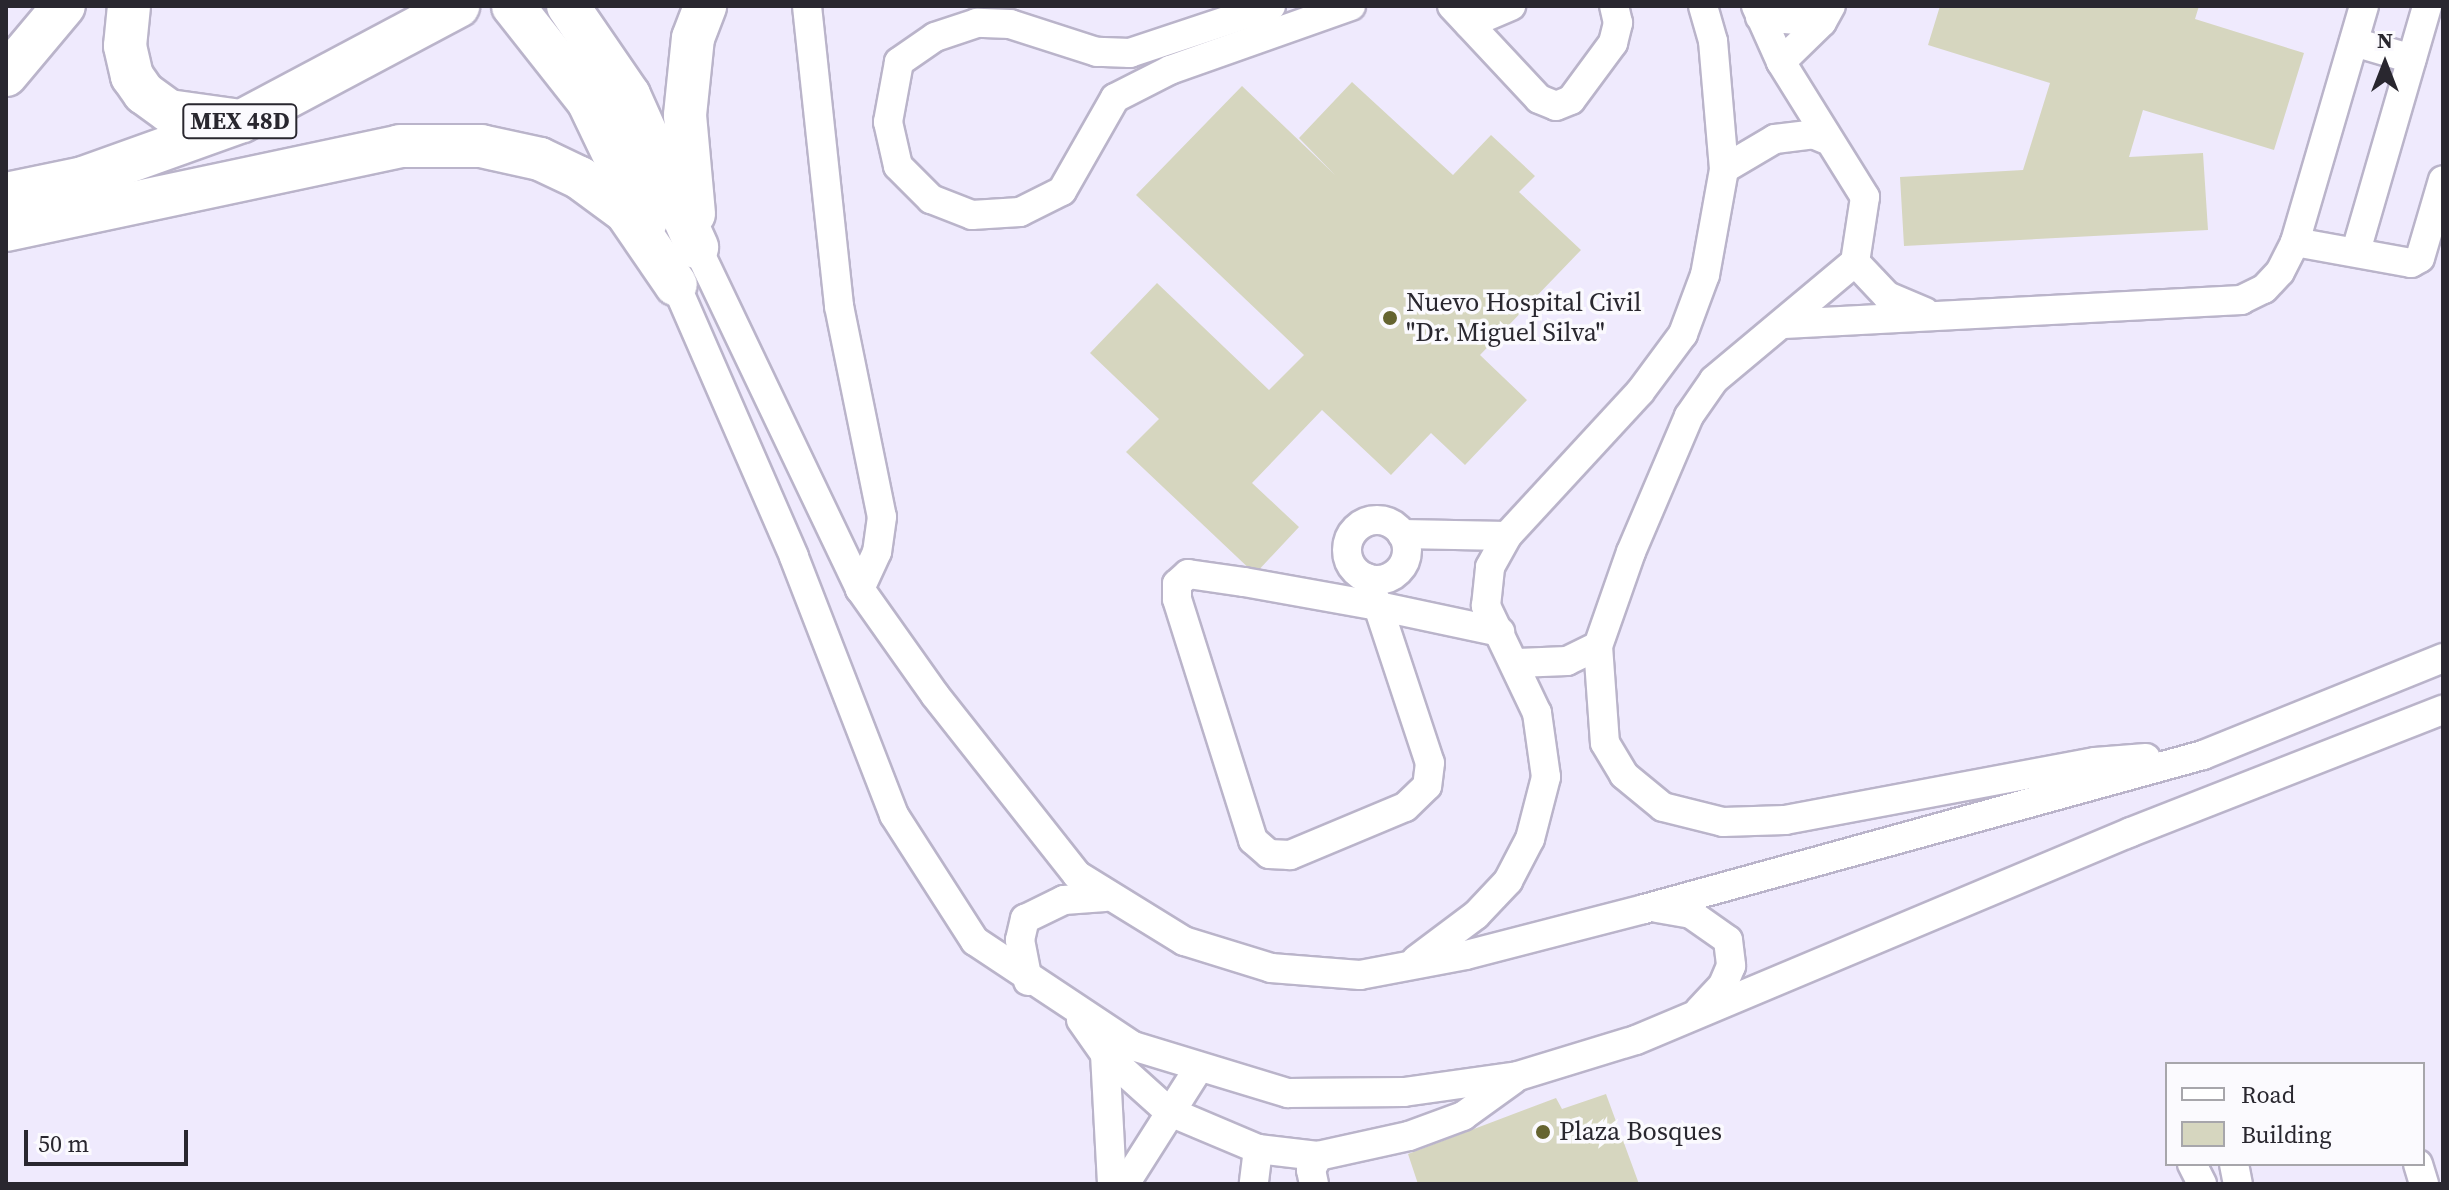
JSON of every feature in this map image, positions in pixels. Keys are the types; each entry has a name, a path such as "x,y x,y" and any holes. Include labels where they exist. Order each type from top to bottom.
{"highway":[{"path":"6,75 64,6"},
{"path":"129,6 125,46 132,76 144,93 169,111 194,118 242,121"},
{"name":"MEX 48D","path":"6,194 83,178 242,121 458,6"},
{"path":"568,6 629,95 697,247"},
{"path":"697,247 685,115 693,38 705,6"},
{"path":"520,13 588,101 676,285"},
{"path":"6,230 400,146 481,146 540,159 580,178 626,212 676,285"}],"street":[{"path":"807,6 839,306 882,517 877,552 860,589"},
{"path":"1271,6 1130,53 1082,48 1010,24 977,23 935,37 899,62 888,122 898,166 931,199 972,215 1020,212 1062,191 1115,98 1170,70 1351,6"},
{"path":"1460,15 1511,6"},
{"path":"1460,15 1539,99 1556,106 1571,100 1613,43 1618,23 1614,6"},
{"path":"1405,967 1476,915 1508,881 1530,839 1546,777 1537,713 1518,663 1486,606 1490,567 1507,536 1640,392 1683,334 1705,275 1724,169 1713,41 1703,6"},
{"path":"1784,324 2241,300 2264,289 2280,272 2295,242 2364,6"},
{"path":"2356,251 2427,6"},
{"path":"1827,14 1758,12 1781,62 1825,139 1865,197 1855,262 1714,380 1689,416 1631,552 1598,646 1605,743 1624,775 1663,807 1723,822 1785,820 2095,762 2203,755"},
{"path":"1781,62 1827,14"},
{"path":"2354,42 2412,59"},
{"path":"1724,169 1775,139 1813,134 1825,139"},
{"path":"2295,242 2411,263 2420,258 2443,180"},
{"path":"697,247 860,589 935,695 1068,863 1105,897 1184,941 1271,968 1360,975 1405,967 1652,907 2203,755 2443,658"},
{"path":"1855,262 1887,296 1933,314"},
{"path":"676,285 715,384 794,557 894,815 975,941 1028,981 1133,1046 1198,1069 1288,1093 1404,1092 1518,1076 1694,1017 2131,832 2443,710"},
{"path":"1500,632 1378,606 1244,582 1188,574 1177,584 1177,599 1253,840 1269,854 1290,855 1405,807 1427,786 1430,763 1378,606 1347,546 1356,528 1375,520 1402,534 1507,536"},
{"path":"1359,572 1388,578 1403,564 1402,534"},
{"path":"1329,598 1359,572"},
{"path":"1518,663 1567,661 1598,646"},
{"path":"1028,981 1020,940 1025,919 1064,900 1105,897"},
{"path":"1652,907 1691,914 1728,940 1731,966 1723,985 1694,1017"},
{"path":"1074,1009 1105,1054 1168,1111 1258,1149 1318,1156 1409,1136 1463,1116 1518,1076"},
{"path":"1105,1054 1112,1184"},
{"path":"1125,1184 1168,1111 1198,1069"},
{"path":"1254,1184 1258,1149"},
{"path":"1314,1184 1311,1170 1318,1156"},
{"path":"2193,1166 2202,1184"}],"building":[{"path":"1940,6 2199,6 2195,19 2304,53 2274,150 2143,110 2129,157 2203,153 2208,230 1904,246 1900,177 2023,170 2050,83 1928,45"},
{"name":"Nuevo Hospital Civil \"Dr. Miguel Silva\"","path":"1352,82 1453,175 1491,135 1535,176 1519,192 1581,250 1480,355 1527,400 1465,465 1431,433 1391,475 1322,410 1252,483 1299,527 1255,574 1126,452 1159,419 1090,353 1157,283 1269,390 1304,355 1136,195 1242,86 1335,175 1299,138"},
{"name":"Plaza Bosques","path":"1606,1094 1639,1184 1418,1184 1408,1154 1556,1098 1562,1109"}],"place":[{"name":"Nuevo Hospital Civil \"Dr. Miguel Silva\"","path":"1390,318"},
{"name":"Plaza Bosques","path":"1543,1132"}]}
